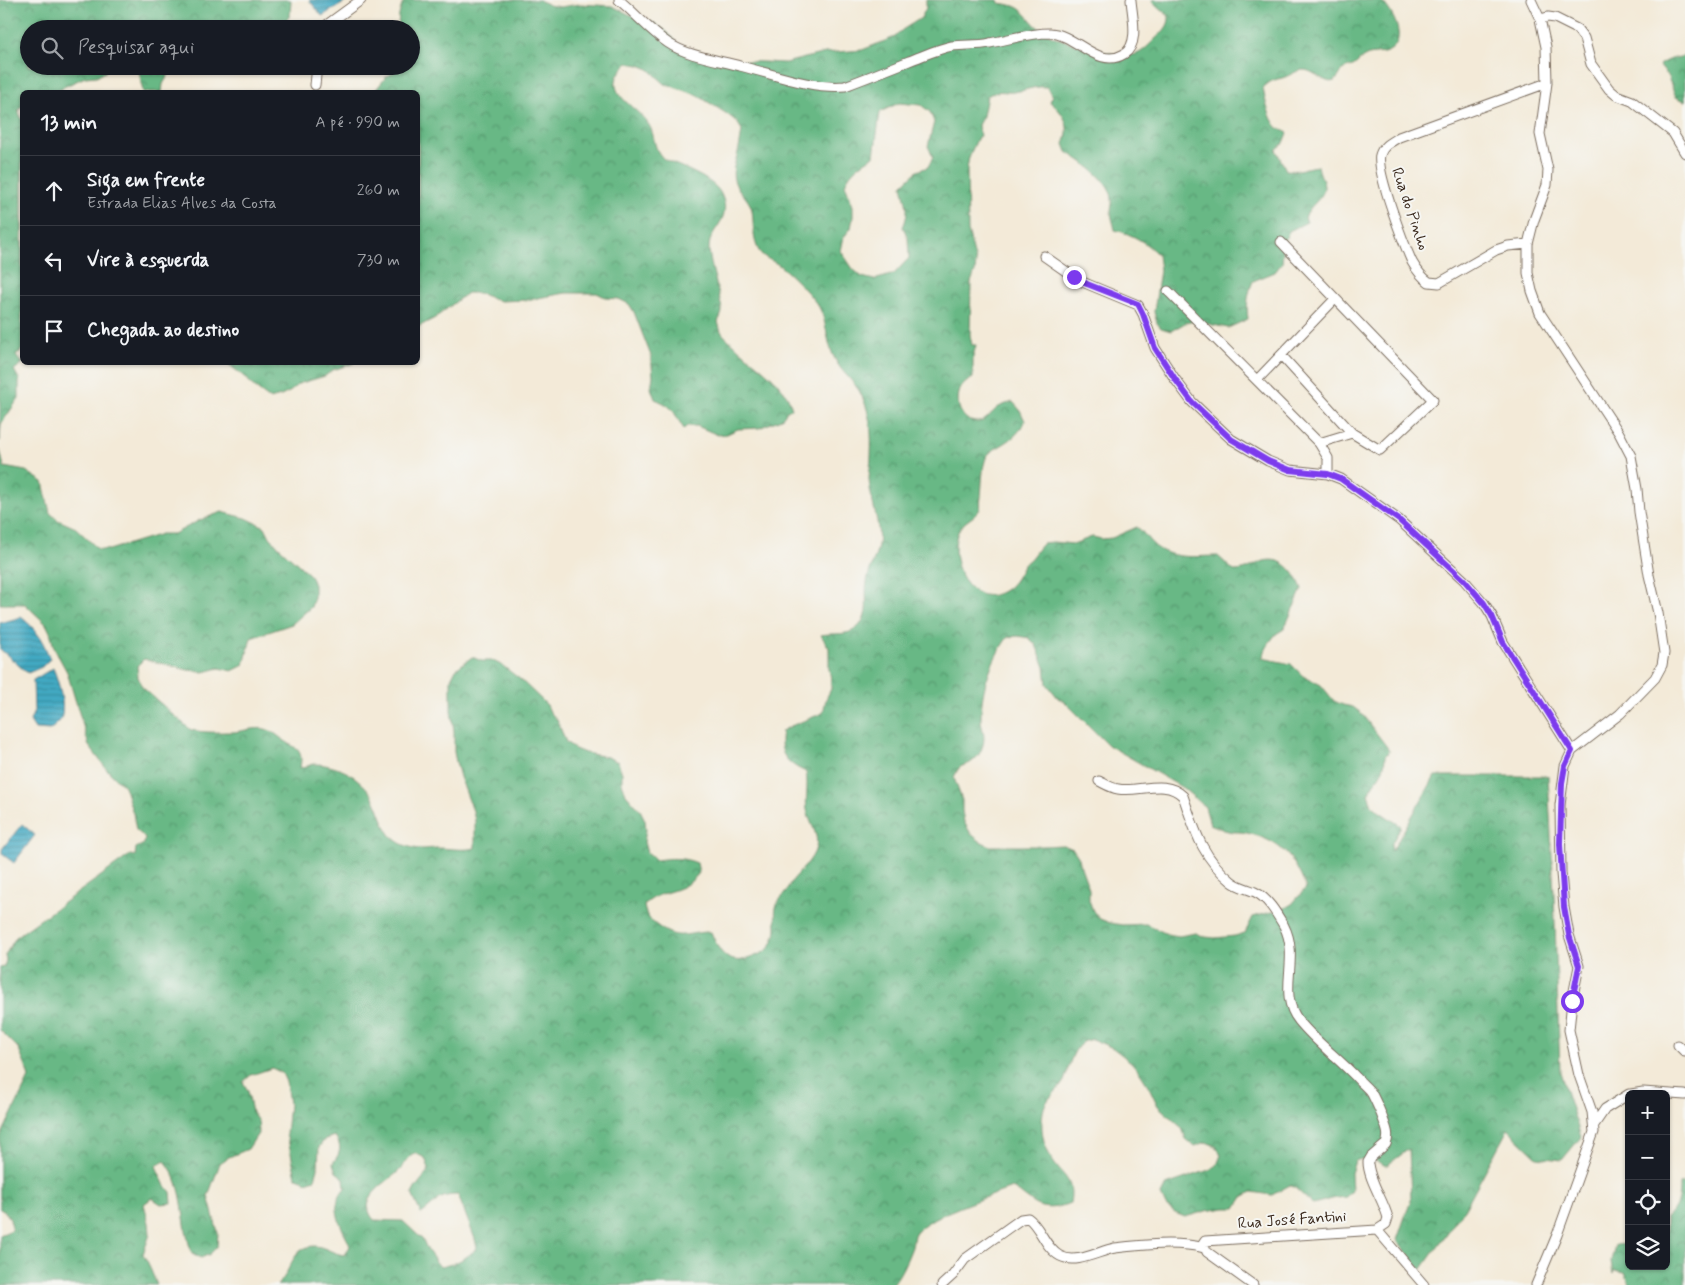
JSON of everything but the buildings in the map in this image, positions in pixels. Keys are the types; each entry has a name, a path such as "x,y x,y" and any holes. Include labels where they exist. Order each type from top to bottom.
{"street":[{"path":"334,20 361,0"},
{"path":"619,0 658,36 678,48 702,56 814,84 837,87 845,86 929,53 953,46 988,44 1028,34 1053,33 1098,56 1106,58 1118,56 1131,48 1133,41 1131,0"},
{"path":"1531,0 1540,19 1546,47 1547,83 1540,134 1548,170 1547,185 1534,220 1528,244 1528,272 1540,313 1619,433 1631,456 1638,489 1639,512 1649,575 1658,613 1664,653 1662,665 1655,678 1620,714 1572,751 1565,766 1562,783 1560,844 1564,907 1569,935 1579,966 1572,1001 1569,1030 1579,1075 1592,1112 1594,1126 1591,1140 1558,1235 1536,1285"},
{"path":"1540,19 1555,18 1577,28 1584,38 1591,64 1609,90 1632,102 1673,133 1685,153"},
{"path":"316,85 317,75"},
{"name":"Rua do Pinho","path":"1528,244 1508,246 1496,250 1438,283 1429,282 1417,270 1407,248 1383,179 1380,160 1386,145 1399,138 1547,83"},
{"path":"1281,242 1433,400 1380,450 1352,433 1281,355"},
{"path":"1044,256 1080,282 1138,304 1155,348 1175,379 1192,402 1231,439 1268,461 1290,470 1328,474 1341,479 1399,520 1464,580 1484,603 1503,642 1572,751"},
{"path":"1168,291 1319,443 1328,458 1328,474"},
{"path":"1257,380 1335,299"},
{"path":"1319,443 1352,433"},
{"path":"1099,781 1120,790 1153,787 1167,788 1184,796 1199,842 1211,860 1236,884 1262,897 1280,921 1289,941 1291,958 1288,999 1291,1009 1305,1027 1371,1093 1388,1133 1386,1144 1368,1162 1369,1170 1385,1206 1388,1218 1386,1224 1377,1230 1424,1285"},
{"path":"1678,1045 1685,1052"},
{"path":"1670,1094 1685,1095"},
{"path":"1594,1126 1605,1109 1625,1097"},
{"path":"942,1285 953,1275 965,1259 1021,1219 1028,1218 1032,1220 1041,1236 1061,1257 1074,1259 1115,1248 1144,1246 1172,1245 1204,1248 1253,1285"},
{"name":"Rua José Fantini","path":"1204,1248 1203,1244 1208,1240 1377,1230"}],"green space":[{"path":"0,0 291,0 290,16 286,20 20,20 20,75 98,75 85,77 57,90 20,90 20,108 18,110 20,115 20,352 16,355 20,365 14,370 19,379 19,398 1,424 0,441"},
{"path":"404,0 539,0 549,5 560,7 580,4 612,6 643,21 654,23 665,30 680,45 721,60 785,63 825,53 862,50 895,37 902,30 921,18 926,8 926,0 998,0 999,3 1019,8 1034,24 1051,35 1086,48 1112,54 1132,55 1138,54 1147,47 1167,27 1169,16 1152,0 1381,0 1390,11 1397,26 1398,40 1389,51 1364,57 1353,66 1342,70 1334,81 1330,82 1310,71 1301,70 1272,81 1263,88 1272,119 1277,127 1288,133 1284,143 1276,150 1286,170 1318,166 1324,191 1309,209 1305,218 1307,222 1289,231 1284,242 1282,263 1275,272 1253,281 1248,299 1248,319 1228,328 1194,321 1185,323 1171,331 1161,328 1157,323 1154,312 1160,270 1158,255 1138,239 1115,230 1111,213 1112,200 1107,185 1080,160 1067,152 1064,144 1067,126 1063,115 1050,102 1052,96 1047,87 1036,87 1014,92 996,92 987,96 983,116 978,125 980,136 969,157 967,169 968,231 976,262 971,282 970,335 972,345 976,345 973,357 973,378 961,388 958,404 966,418 970,421 979,422 999,407 1013,402 1020,410 1025,421 1013,438 987,456 983,470 980,509 959,530 955,554 958,567 971,589 981,594 992,595 1005,590 1011,585 1024,565 1043,543 1073,544 1092,537 1112,538 1137,527 1153,545 1163,551 1178,556 1218,556 1234,571 1247,569 1264,561 1271,560 1283,563 1293,572 1302,589 1284,629 1276,634 1269,643 1262,658 1291,664 1303,676 1321,685 1334,701 1353,707 1361,713 1390,751 1385,756 1383,768 1368,794 1372,805 1401,826 1391,845 1392,851 1435,776 1548,776 1560,1072 1581,1137 1562,1160 1537,1157 1508,1129 1465,1208 1421,1270 1397,1240 1411,1199 1409,1149 1386,1166 1371,1159 1355,1161 1351,1173 1352,1191 1346,1197 1313,1204 1290,1185 1272,1195 1252,1192 1243,1197 1236,1208 1206,1211 1185,1217 1175,1213 1166,1206 1161,1195 1166,1185 1209,1170 1217,1165 1221,1155 1216,1146 1206,1142 1195,1146 1186,1139 1182,1128 1158,1106 1149,1087 1131,1062 1113,1048 1092,1039 1078,1046 1064,1081 1044,1107 1042,1118 1043,1135 1050,1156 1069,1182 1070,1203 1054,1208 1038,1206 1012,1188 974,1201 943,1215 919,1228 914,1235 912,1247 901,1272 892,1285 277,1285 285,1276 291,1263 300,1251 318,1246 345,1255 350,1246 340,1224 337,1209 337,1202 345,1188 344,1178 336,1172 333,1163 339,1153 339,1143 335,1136 325,1139 319,1147 318,1168 315,1179 306,1182 296,1177 286,1135 289,1104 286,1082 282,1073 272,1068 251,1075 243,1082 248,1091 252,1113 258,1121 259,1132 248,1149 220,1163 208,1196 218,1233 217,1247 210,1254 201,1258 192,1253 177,1182 165,1161 156,1166 164,1184 171,1192 172,1203 161,1204 152,1198 144,1204 150,1234 143,1254 157,1285 0,1285 0,1235 12,1230 9,1217 0,1209 0,1138 29,1078 18,1048 0,1030 0,968 4,967 5,955 16,937 130,855 135,856 136,848 144,844 145,839 136,830 133,813 124,786 108,771 89,746 67,672 54,648 46,624 25,604 0,604 0,450 4,467 26,471 43,482 50,513 58,520 76,528 98,549 109,550 161,534 174,534 200,520 222,512 246,518 265,527 270,537 279,547 310,575 314,585 314,597 311,607 292,624 251,638 244,665 232,671 219,668 204,672 188,670 144,659 137,666 138,677 142,687 191,730 234,732 265,729 299,751 301,758 300,768 319,764 348,773 359,780 368,790 377,805 386,828 396,840 404,845 420,849 475,848 475,821 456,762 451,711 451,679 456,669 472,657 482,661 493,661 521,680 547,705 557,720 566,742 575,749 607,757 618,762 626,794 640,810 645,820 644,842 647,853 656,860 676,858 697,863 699,873 692,880 679,888 651,899 644,905 649,918 663,930 676,935 711,932 718,947 731,959 744,960 763,952 774,939 777,904 792,881 809,861 816,847 816,834 807,809 806,772 793,765 785,757 781,746 782,731 823,713 826,699 831,689 831,679 829,648 821,635 849,632 858,627 866,613 866,587 878,541 877,523 869,479 871,432 867,409 861,394 833,354 819,307 796,280 759,251 754,236 751,206 736,185 733,176 742,130 737,122 727,114 697,95 665,84 649,69 628,63 619,74 616,83 618,91 623,99 646,121 651,129 657,151 666,160 705,179 720,192 725,210 710,241 709,248 722,307 722,314 718,322 720,329 726,337 778,383 789,400 792,409 788,410 781,419 759,428 738,429 727,434 718,435 697,426 687,426 684,429 670,408 655,399 651,388 653,376 651,356 634,312 629,304 619,299 607,298 597,293 566,293 526,300 500,301 478,293 467,293 435,318 420,326 420,90 376,90 389,75 420,75 420,20 399,20","holes":["899,103 921,105 930,112 934,122 928,146 933,157 928,167 917,171 902,185 907,211 903,227 908,238 909,258 894,274 874,280 862,277 853,269 841,251 844,237 851,228 853,217 853,206 845,184 853,171 874,156 880,112","1008,637 1029,638 1036,645 1045,667 1047,684 1058,698 1064,701 1108,745 1183,788 1205,807 1210,824 1233,832 1245,832 1259,836 1285,852 1296,867 1306,888 1292,904 1283,909 1253,917 1245,933 1235,936 1215,938 1205,937 1196,933 1179,936 1167,934 1146,924 1122,925 1110,923 1100,919 1093,911 1089,900 1089,889 1079,858 1073,849 1063,845 990,846 971,834 964,822 962,800 954,778 959,768 975,759 982,748 984,738 981,707 988,675","415,1153 425,1158 429,1169 412,1194 421,1214 441,1198 458,1195 475,1239 477,1248 455,1263 440,1267 428,1251 423,1240 403,1221 374,1220 369,1212 368,1205 374,1192 399,1171"]},
{"path":"1685,56 1685,101 1676,97 1667,75 1659,65 1668,60"},
{"path":"140,75 168,75 163,84 162,90 143,90"},
{"path":"230,365 348,365 333,370 325,376 298,384 291,391 270,399"},
{"path":"1685,1183 1685,1285 1630,1285 1625,1272 1614,1270 1613,1274 1611,1261 1615,1245 1625,1244 1625,1270 1670,1270 1670,1213 1677,1203 1679,1184"}],"water":[{"path":"309,0 349,0 322,16"},
{"path":"21,617 39,636 50,659 42,667 28,673 0,649 0,623"},
{"path":"53,668 62,700 61,719 50,730 35,729 30,721 34,711 33,680"},
{"path":"22,824 35,835 14,863 2,854 2,849"}],"route":[{"path":"1074,277 1080,282 1138,304 1155,348 1175,379 1192,402 1231,439 1268,461 1290,470 1328,474 1341,479 1399,520 1464,580 1484,603 1503,642 1572,751 1565,766 1562,783 1560,805 1560,874 1569,935 1579,966 1572,1001"}]}
